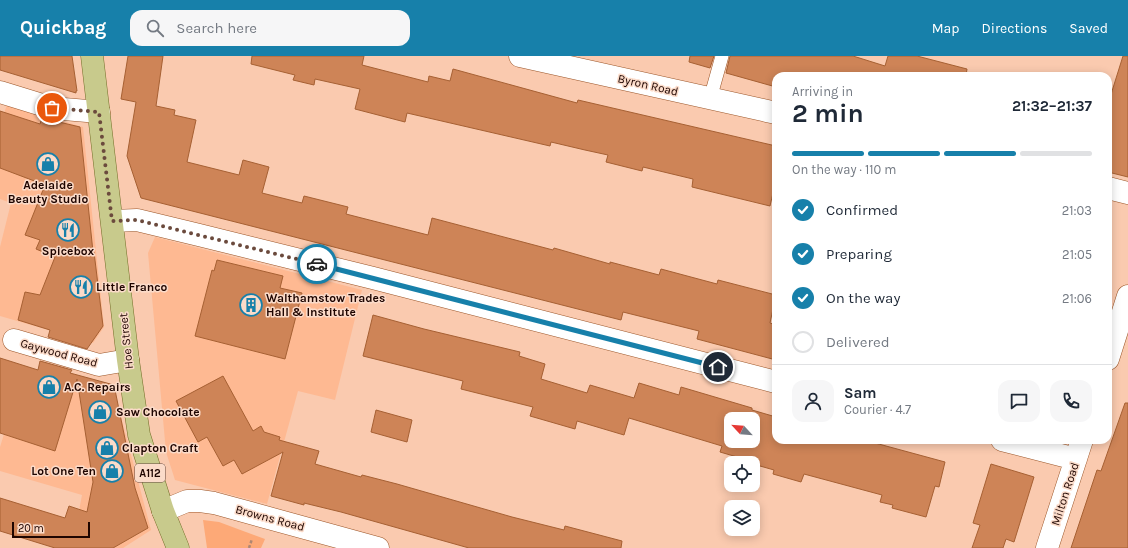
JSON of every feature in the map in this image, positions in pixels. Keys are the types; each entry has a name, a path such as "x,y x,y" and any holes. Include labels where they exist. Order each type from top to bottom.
{"main road":[{"name":"Hoe Street","path":"92,56 128,360 139,435 174,547"}],"street":[{"name":"Byron Road","path":"520,56 772,112"},
{"path":"0,92 52,108 99,112"},
{"path":"1112,189 1128,192"},
{"path":"112,221 137,220 199,235 772,381"},
{"path":"1112,346 1128,296"},
{"name":"Gaywood Road","path":"14,340 99,365 128,360"},
{"path":"1033,444 1079,450"},
{"name":"Milton Road","path":"1047,548 1079,450"},
{"name":"Browns Road","path":"163,511 187,501 214,503 378,548"}],"lane":[{"path":"710,98 722,56"}],"shaded area":[{"path":"7,105 83,127 104,327 93,343 0,316 0,247 11,203 0,199 0,123"},
{"path":"155,237 362,290 335,400 298,391 267,504 175,480 166,452 148,253"},
{"path":"23,373 116,398 151,530 123,548 72,548 82,495 0,471 0,447"},
{"path":"203,520 219,522 265,539 261,548 207,548"}],"building":[{"path":"0,56 72,56 77,91 76,93 0,70"},
{"path":"128,56 163,56 156,106 175,110 174,115 196,120 187,162 239,175 243,160 269,167 262,193 302,203 304,196 348,207 346,214 428,235 432,218 553,250 554,248 610,264 610,262 659,275 661,269 717,284 718,280 772,294 772,314 770,323 772,324 772,359 697,339 699,331 623,312 621,320 141,198 127,156 136,102 121,99"},
{"path":"252,56 364,56 362,65 428,82 429,76 450,81 453,69 577,103 578,100 772,145 772,197 770,206 692,187 693,179 643,167 642,171 606,162 608,155 551,142 550,146 407,113 405,122 355,109 360,89 315,79 314,85 293,80 295,75 251,64"},
{"path":"690,56 714,56 710,68 689,62"},
{"path":"730,56 853,56 885,66 888,56 917,56 967,69 967,72 772,72 772,86 726,73"},
{"path":"1123,56 1128,56 1128,177 1112,173 1112,91"},
{"path":"0,111 40,124 42,118 80,127 93,252 103,326 87,349 48,337 50,330 18,320 25,292 40,295 55,257 36,249 40,240 25,235 45,185 0,168"},
{"name":"Walthamstow Trades Hall & Institute","path":"217,260 283,276 280,288 302,293 285,359 195,336 212,270 214,271"},
{"path":"373,315 520,352 519,356 545,364 541,379 587,393 590,385 634,398 639,383 679,395 681,387 752,408 752,410 759,412 724,412 724,448 760,448 760,412 772,416 772,444 879,444 945,462 939,487 935,486 926,517 892,508 893,505 880,502 882,495 804,474 801,482 773,474 774,470 760,466 760,456 734,456 720,452 722,446 629,418 624,435 577,421 575,429 530,416 533,407 461,389 463,381 363,356"},
{"path":"0,358 38,370 40,361 72,370 70,373 114,385 135,488 148,528 113,548 55,548 0,531 0,498 65,518 69,506 87,512 93,482 77,379 55,451 0,433"},
{"path":"223,376 253,431 261,426 264,432 280,437 279,440 319,451 315,464 361,477 362,475 397,484 512,517 564,530 565,526 622,541 621,548 469,548 341,512 304,503 304,505 271,496 283,452 242,474 234,460 223,466 207,437 198,442 176,401"},
{"path":"1125,403 1128,403 1128,548 1071,548 1097,470 1101,471 1111,444 1112,444 1112,440"},
{"path":"376,410 412,420 407,442 371,432"},
{"path":"991,464 1034,477 1014,542 1006,539 1003,548 972,548 980,525 973,523"}],"way so far":[{"path":"52,108 99,112 112,221 137,220 317,264"}],"place":[{"name":"Adelaide Beauty Studio","path":"48,164"},
{"name":"Spicebox","path":"68,230"},
{"name":"Little Franco","path":"81,287"},
{"name":"Walthamstow Trades Hall & Institute","path":"251,305"},
{"name":"A.C. Repairs","path":"49,387"},
{"name":"Saw Chocolate","path":"100,412"},
{"name":"Clapton Craft","path":"107,448"},
{"name":"Lot One Ten","path":"112,471"}],"route":[{"path":"317,264 718,367"}]}
